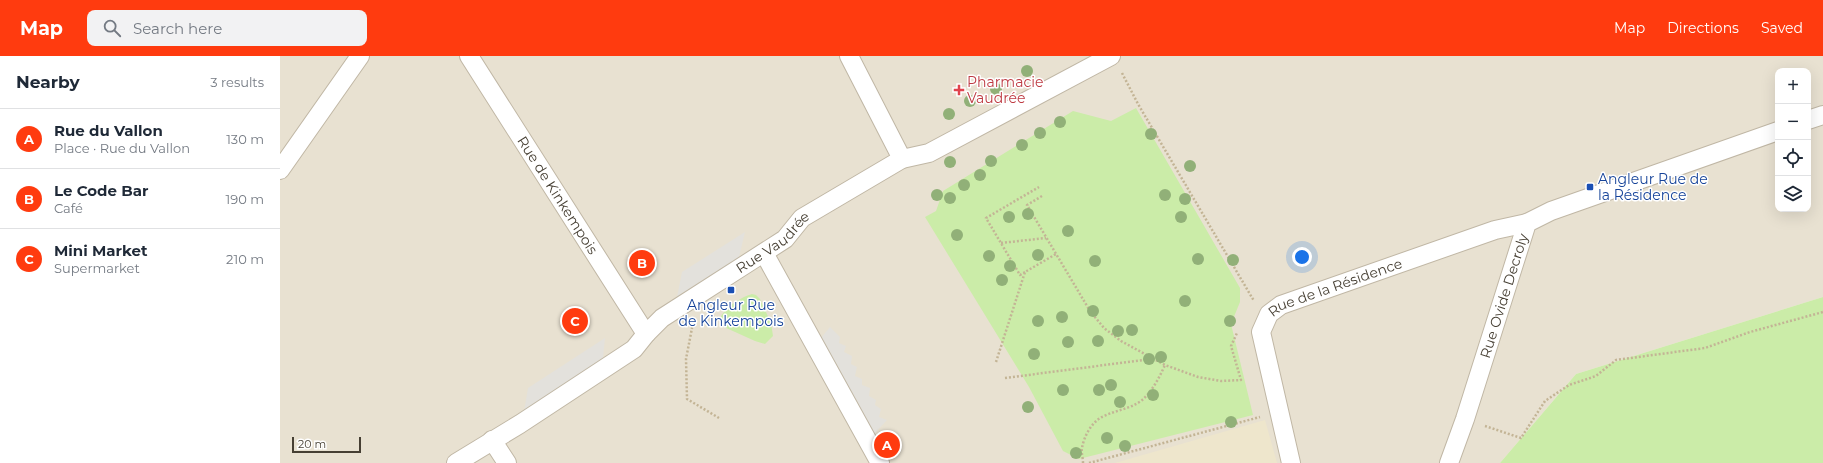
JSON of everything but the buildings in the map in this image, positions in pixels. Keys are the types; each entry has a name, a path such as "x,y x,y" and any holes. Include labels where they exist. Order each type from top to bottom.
{"street":[{"path":"280,170 360,56"},
{"name":"Rue de Kinkempois","path":"470,56 646,334"},
{"path":"849,56 902,159"},
{"name":"Rue Vaudrée","path":"456,463 520,424 634,349 662,318 785,239 802,218 902,159 929,154 1116,63"},
{"path":"1811,119 1823,115"},
{"name":"Rue Ovide Decroly","path":"1448,463 1465,419 1527,223 1551,211 1775,132"},
{"name":"Rue de la Résidence","path":"1291,463 1261,332 1269,314 1281,305 1495,230 1527,223"},
{"path":"764,253 880,463"},
{"path":"492,440 507,463"}],"path":[{"path":"1116,63 1138,104 1254,301 1269,314"},
{"path":"1039,187 986,218 1020,275 1056,254"},
{"path":"1042,196 1027,205 1090,311 1104,328 1121,342 1165,365 1198,377 1222,381 1241,380 1232,346 1237,333"},
{"path":"1001,243 1046,238"},
{"path":"996,362 1025,272"},
{"path":"700,294 686,359 688,399 719,418"},
{"path":"1465,419 1521,438 1545,401 1569,385 1596,376 1616,360 1705,348 1750,332 1823,312"},
{"path":"1005,378 1152,359"},
{"path":"1083,463 1082,449 1087,434 1094,423 1103,416 1132,407 1142,399 1156,384 1165,365"},
{"path":"1089,463 1260,417"}],"shaded area":[{"path":"280,56 1823,56 1823,297 1576,374 1500,463 280,463"},
{"path":"745,232 739,257 677,297 682,272"},
{"path":"830,327 840,337 839,343 846,346 844,352 852,356 851,364 857,367 855,376 862,379 862,385 870,388 869,396 876,400 875,405 881,409 879,417 887,420 874,434 821,338"},
{"path":"605,338 603,358 524,412 528,388"},
{"path":"1265,420 1277,463 1115,463"}],"green space":[{"path":"1136,108 1240,288 1240,302 1231,324 1253,415 1079,459 1063,451 1029,387 925,217 936,211 943,191 1073,111 1111,121"},
{"path":"752,294 756,295 760,299 771,323 773,336 765,344 724,327 720,320 721,316 728,308"},
{"path":"1823,297 1823,463 1500,463 1576,374"}],"place":[{"name":"Pharmacie Vaudrée","path":"959,90"},
{"name":"Angleur Rue de la Résidence","path":"1590,187"},
{"name":"Le Code Bar","path":"642,263"},
{"name":"Angleur Rue de Kinkempois","path":"731,290"},
{"name":"Mini Market","path":"575,321"},
{"name":"Rue du Vallon","path":"887,445"}]}
